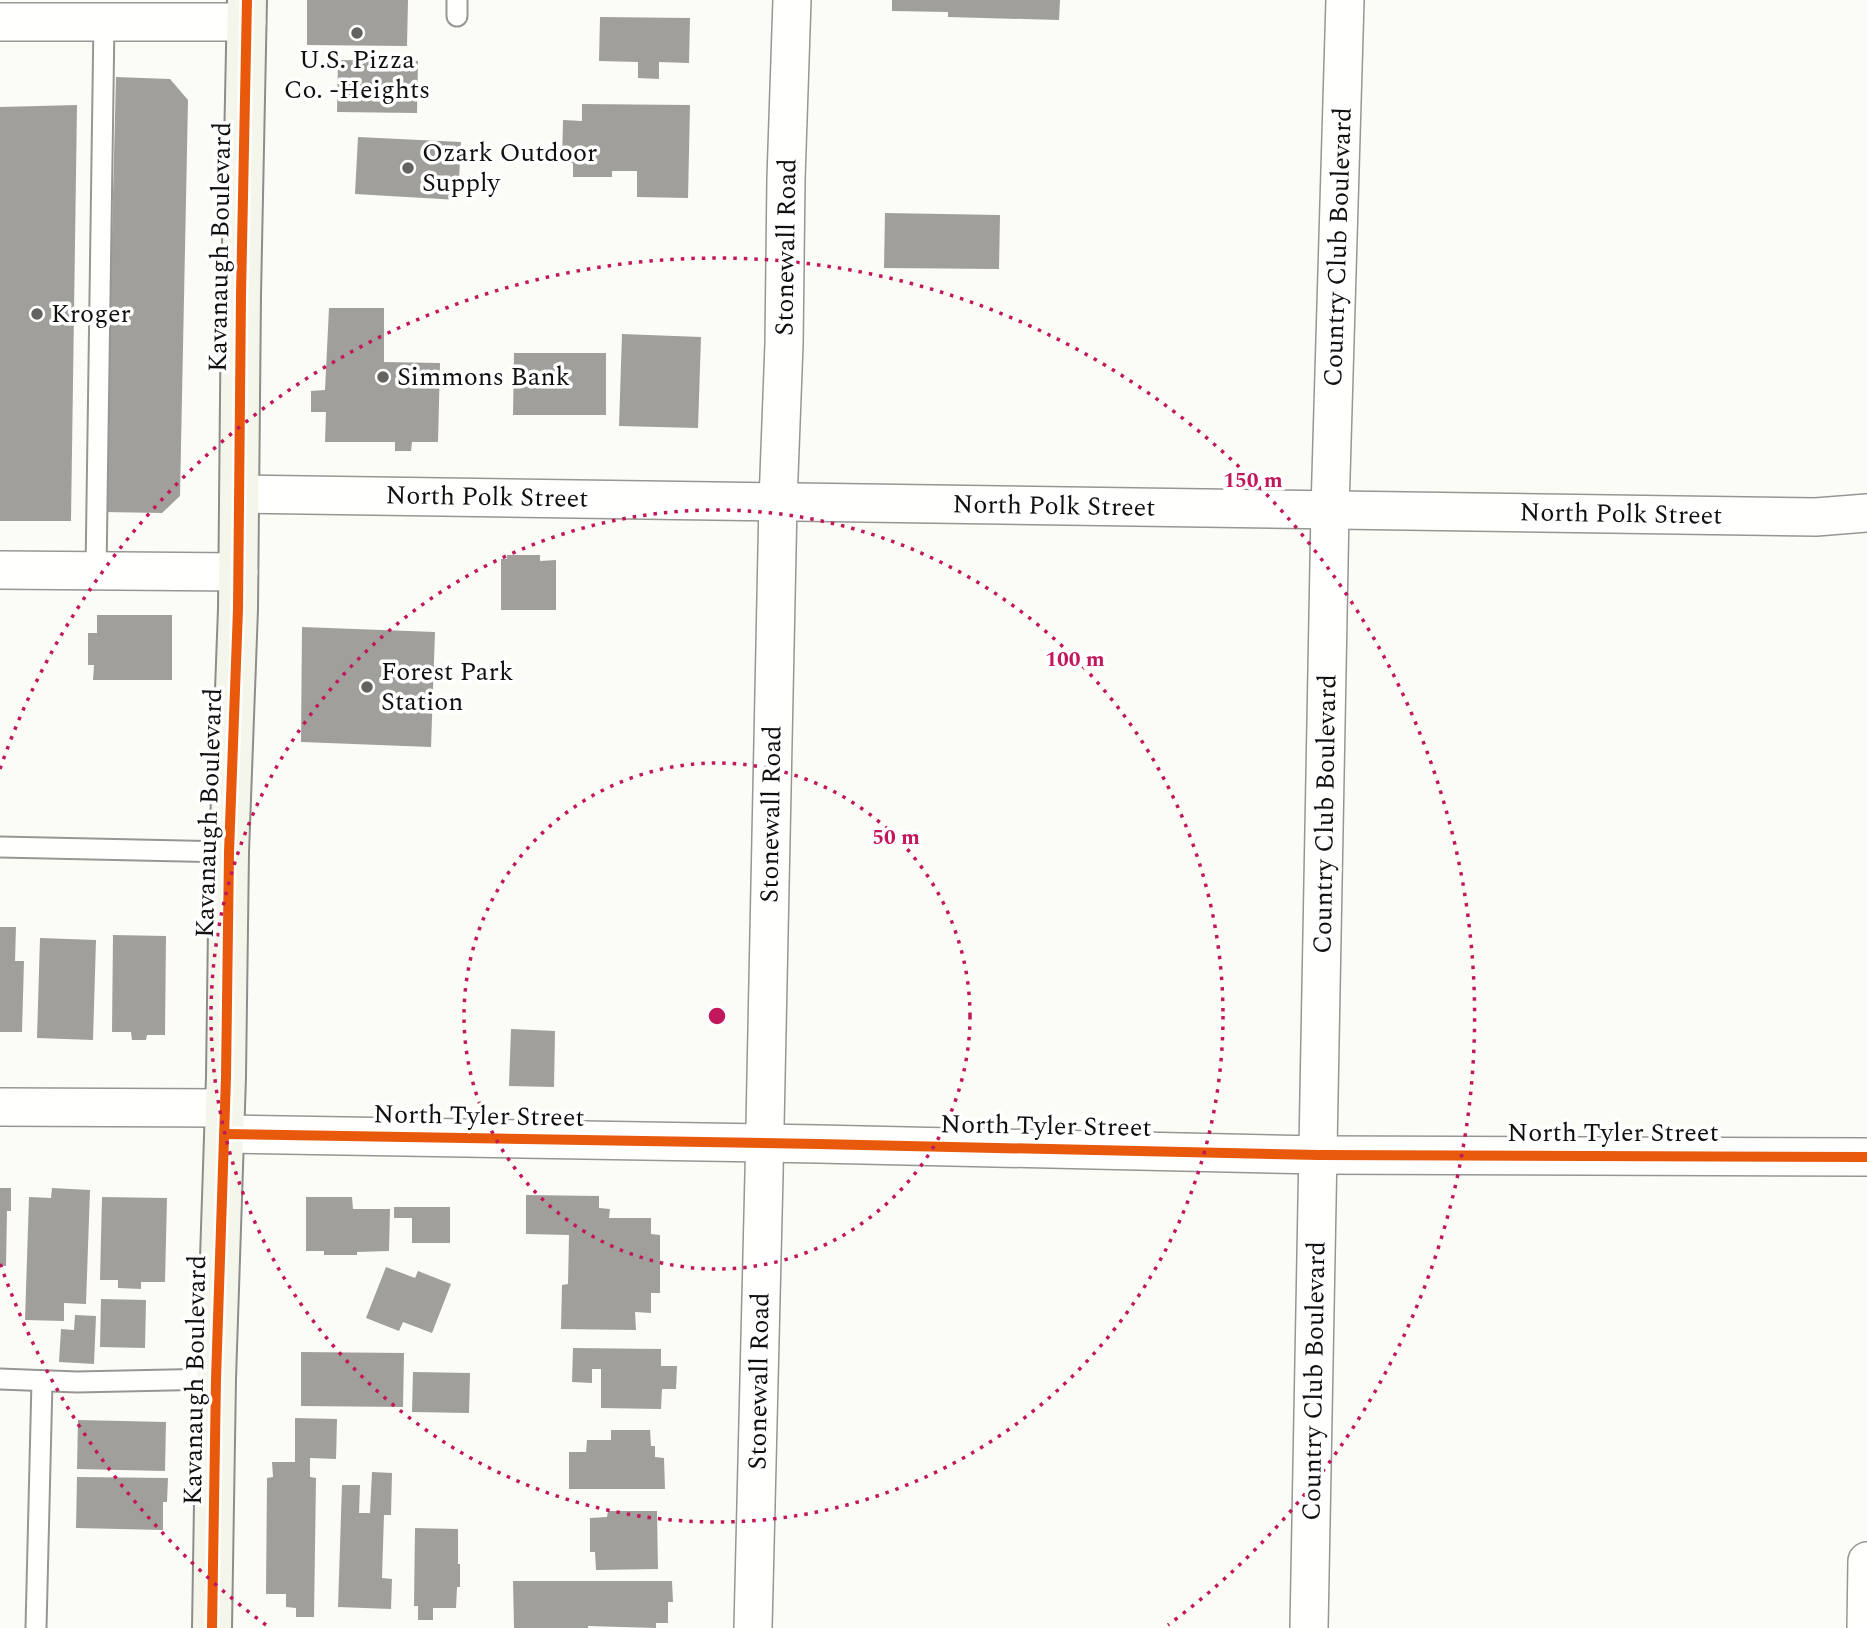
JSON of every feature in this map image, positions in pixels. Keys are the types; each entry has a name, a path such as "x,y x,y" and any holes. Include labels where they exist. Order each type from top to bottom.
{"street":[{"name":"Stonewall Road","path":"753,1628 792,0"},
{"name":"Country Club Boulevard","path":"1309,1628 1331,510 1345,0"},
{"path":"0,22 104,22 247,11"},
{"name":"Kavanaugh Boulevard","path":"212,1628 229,852 239,572 247,11"},
{"name":"North Polk Street","path":"240,494 1816,517 1867,513"},
{"path":"0,570 239,572"},
{"name":"North Tyler Street","path":"0,1107 225,1121 764,1143 1319,1155 1867,1157"},
{"path":"1866,1628 1867,1561"}],"lane":[{"path":"96,571 104,22"},
{"path":"0,847 229,852"},
{"path":"0,1379 78,1382 216,1380"},
{"path":"36,1628 42,1381"}],"building":[{"name":"U.S. Pizza Co. -Heights","path":"307,0 408,0 407,46 307,45"},
{"path":"892,0 1060,0 1059,20 948,17 948,12 892,11"},
{"path":"600,17 690,18 689,63 659,62 659,79 638,78 638,62 599,61"},
{"path":"338,60 418,61 417,113 337,112"},
{"path":"116,77 170,79 188,100 180,496 162,513 105,512"},
{"path":"582,104 690,105 688,198 637,197 637,171 612,171 612,177 573,177 573,163 562,163 563,120 582,121"},
{"name":"Kroger","path":"77,105 71,521 0,521 0,107"},
{"name":"Ozark Outdoor Supply","path":"358,137 461,142 458,200 355,194"},
{"path":"885,213 1000,215 999,269 884,268"},
{"name":"Simmons Bank","path":"329,308 384,308 384,362 440,363 438,442 412,442 411,451 395,451 395,442 325,442 326,412 311,412 311,391 325,390"},
{"path":"622,334 701,337 698,428 619,426"},
{"path":"514,353 606,353 606,415 513,415"},
{"path":"507,555 540,555 540,561 556,560 556,610 501,610 501,559 507,559"},
{"path":"97,615 172,615 172,680 93,680 94,665 88,665 88,633 97,633"},
{"name":"Forest Park Station","path":"302,627 435,632 431,747 301,742"},
{"path":"0,927 16,927 15,961 24,961 22,1032 0,1032"},
{"path":"113,935 166,936 165,1035 147,1035 146,1040 132,1040 131,1032 112,1032"},
{"path":"40,938 96,940 93,1040 37,1038"},
{"path":"511,1029 555,1031 554,1087 509,1086"},
{"path":"0,1188 11,1188 11,1211 7,1211 6,1266 0,1266"},
{"path":"52,1188 90,1190 86,1304 64,1303 64,1321 25,1320 29,1197 51,1198"},
{"path":"526,1195 599,1196 599,1208 610,1209 609,1218 651,1218 651,1234 660,1235 660,1293 651,1293 651,1313 635,1312 636,1330 561,1329 562,1285 568,1284 569,1235 526,1234"},
{"path":"102,1197 167,1198 165,1282 141,1282 141,1289 118,1288 118,1280 100,1280"},
{"path":"306,1197 352,1197 353,1209 390,1209 389,1251 324,1255 324,1251 306,1251"},
{"path":"394,1207 450,1207 450,1243 412,1243 412,1218 394,1218"},
{"path":"386,1267 415,1278 418,1271 451,1284 432,1333 403,1322 399,1331 366,1318"},
{"path":"101,1299 146,1300 145,1348 100,1347"},
{"path":"75,1315 96,1316 94,1364 59,1362 61,1329 74,1330"},
{"path":"573,1348 661,1349 661,1366 677,1366 676,1389 662,1389 661,1409 601,1408 601,1369 592,1369 592,1383 572,1382"},
{"path":"301,1352 404,1353 403,1407 301,1406"},
{"path":"413,1372 470,1373 469,1413 412,1412"},
{"path":"295,1418 337,1419 336,1459 310,1458 310,1477 316,1478 314,1617 296,1617 296,1608 286,1607 286,1594 266,1594 267,1478 273,1477 272,1462 295,1462"},
{"path":"78,1420 166,1422 165,1471 77,1469"},
{"path":"611,1430 650,1430 655,1457 664,1458 665,1489 569,1489 569,1452 586,1452 587,1440 611,1440"},
{"path":"372,1472 392,1473 391,1515 384,1515 382,1578 392,1579 391,1609 338,1607 342,1485 360,1485 359,1513 370,1513"},
{"path":"77,1477 168,1478 167,1502 163,1502 163,1530 76,1528"},
{"path":"608,1511 657,1511 658,1569 596,1570 595,1552 590,1552 590,1518 607,1517"},
{"path":"415,1528 458,1529 460,1587 457,1587 456,1608 433,1608 433,1620 418,1620 418,1606 414,1606"},
{"path":"513,1581 672,1581 673,1602 668,1602 668,1623 656,1623 656,1628 514,1628"}],"cycle path":[{"path":"212,1628 229,852 238,609 247,0"},
{"path":"225,1134 1319,1155 1867,1157"}],"place":[{"name":"U.S. Pizza Co. -Heights","path":"357,33"},
{"name":"Ozark Outdoor Supply","path":"408,168"},
{"name":"Kroger","path":"37,314"},
{"name":"Simmons Bank","path":"383,377"},
{"name":"Forest Park Station","path":"367,687"}]}
